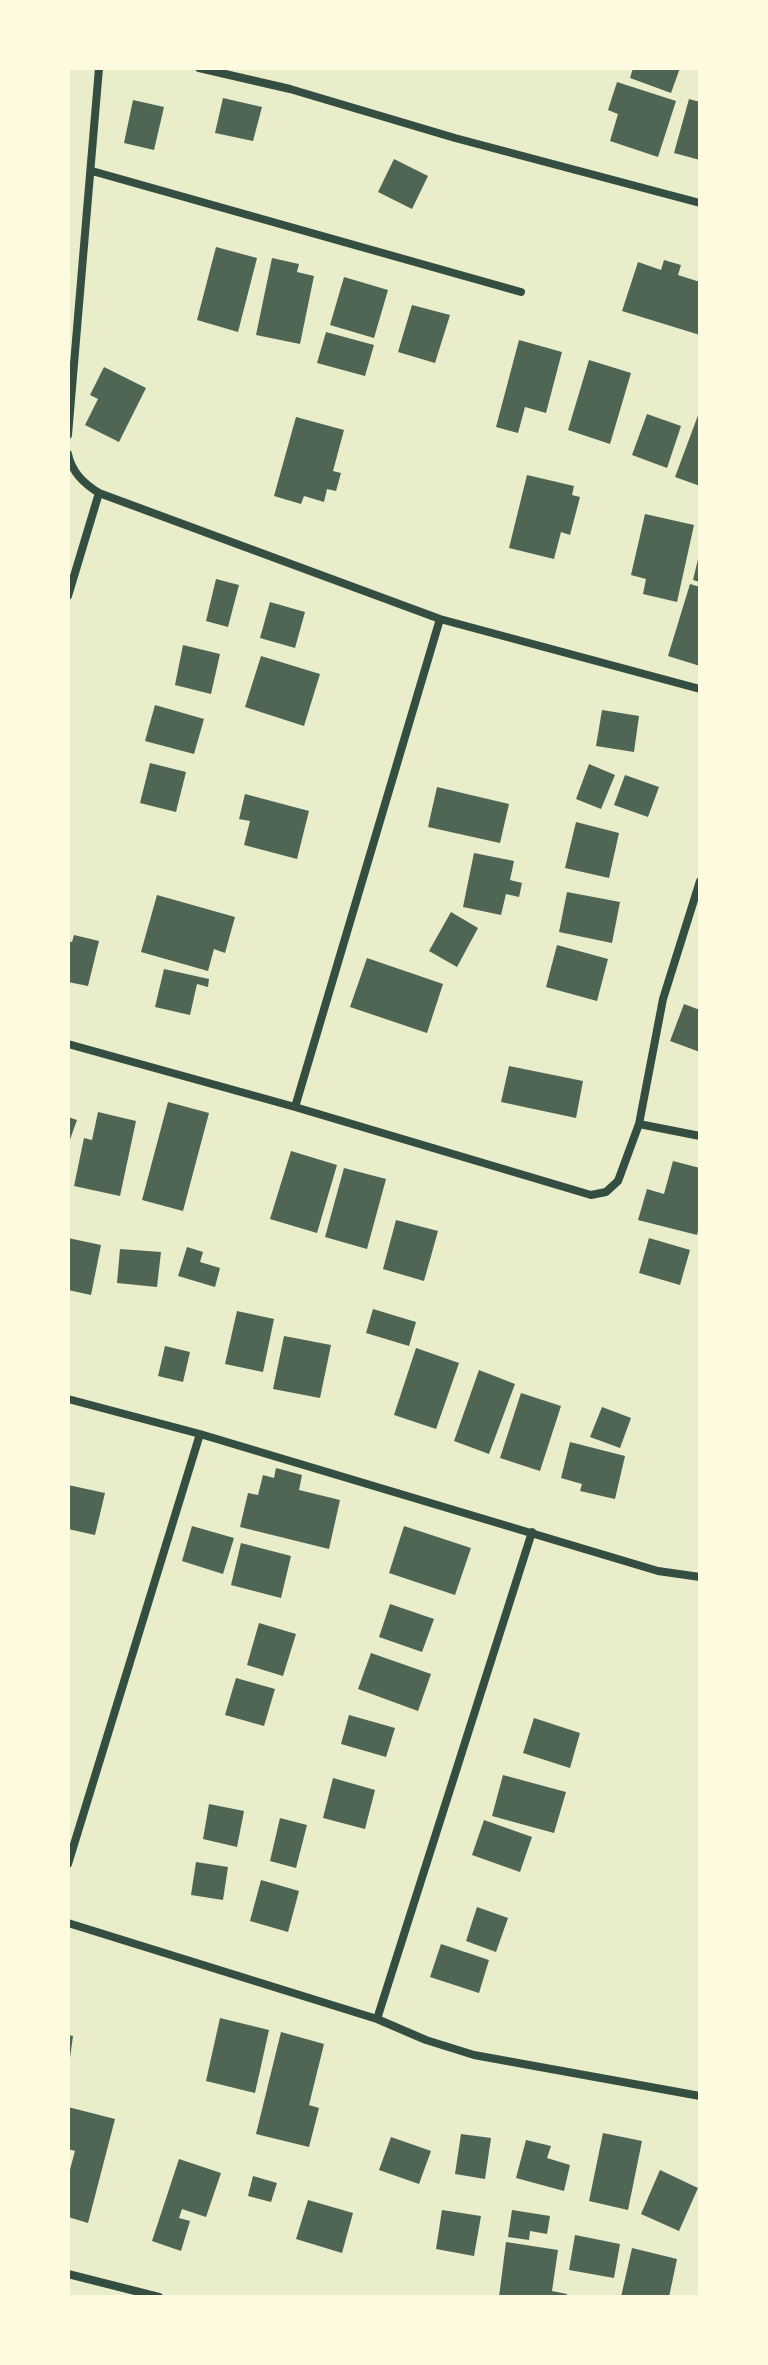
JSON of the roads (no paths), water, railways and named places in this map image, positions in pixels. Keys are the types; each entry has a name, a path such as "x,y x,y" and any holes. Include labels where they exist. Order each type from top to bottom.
{"street":[{"path":"68,435 99,68"},
{"path":"199,68 290,89 455,138 700,203"},
{"path":"92,171 521,292"},
{"path":"68,454 71,466 79,477 99,493 440,619 700,689"},
{"path":"68,596 99,493"},
{"path":"295,1107 440,619"},
{"path":"68,1044 295,1107 591,1195 606,1192 618,1181 639,1124 663,999 700,881"},
{"path":"639,1124 700,1136"},
{"path":"68,1399 200,1434 658,1571 700,1577"},
{"path":"68,1864 200,1434"},
{"path":"377,2019 532,1532"},
{"path":"68,1923 377,2019 426,2040 474,2055 700,2096"},
{"path":"68,2274 159,2297"}]}
